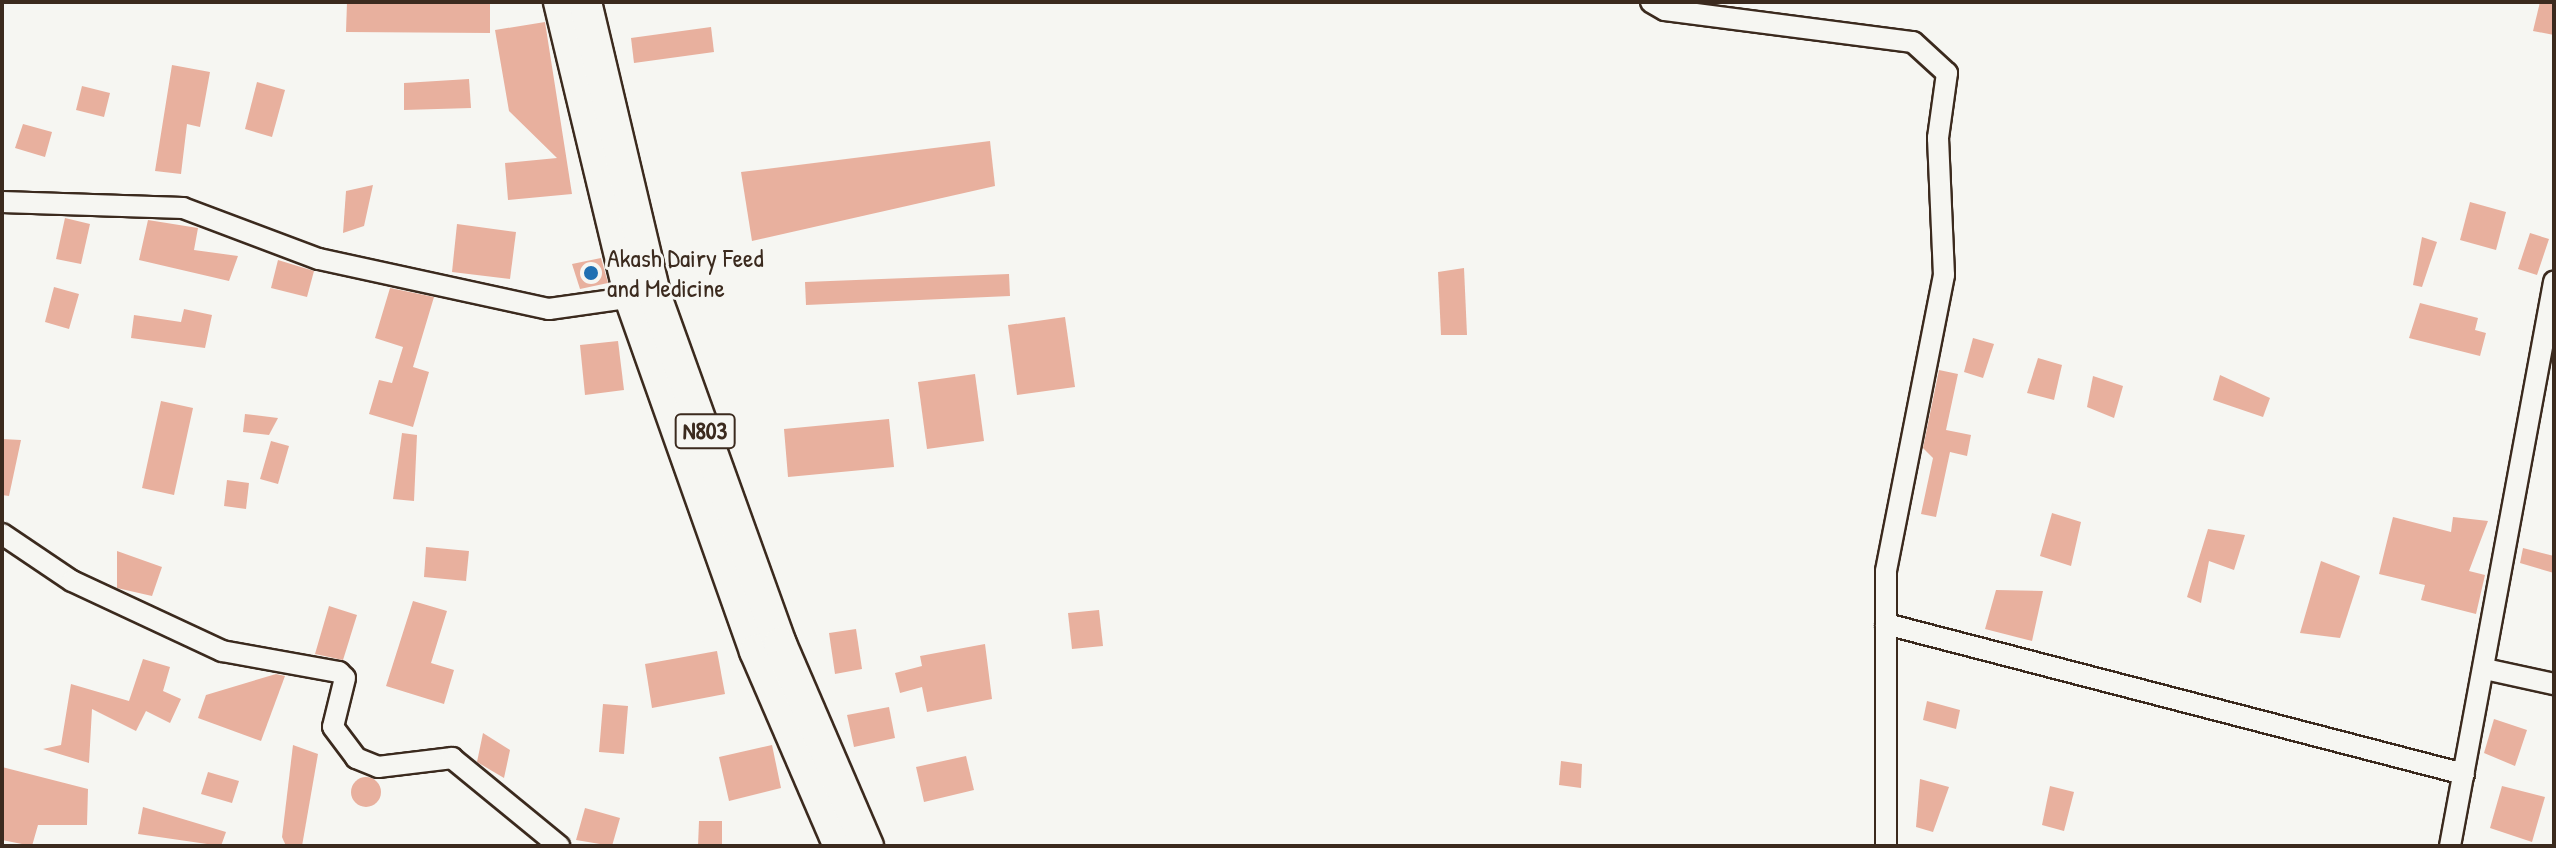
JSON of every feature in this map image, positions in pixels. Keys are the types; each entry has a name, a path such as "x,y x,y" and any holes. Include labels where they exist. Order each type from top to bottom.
{"highway":[{"name":"N803","path":"560,2 600,121 642,296 840,846"},
{"name":"N803","path":"585,2 600,121"},
{"name":"N803","path":"768,648 867,846"}],"street":[{"path":"1651,2 1665,10 1913,42 1947,73 1938,138 1944,275 1886,571 1886,846"},
{"path":"2,202 183,208 319,259 549,309 642,296"},
{"path":"2450,846 2554,282"},
{"path":"2,534 72,581 222,651 339,672 345,678 333,727 356,758 378,767 452,758 559,846"},
{"path":"1886,624 2464,774"},
{"path":"2485,669 2554,684"}],"building":[{"path":"347,2 490,2 490,33 346,32"},
{"path":"2540,2 2554,2 2554,35 2533,31"},
{"path":"545,22 572,194 508,200 505,163 557,158 509,111 495,30"},
{"path":"711,27 714,52 634,63 631,38"},
{"path":"172,65 210,72 200,127 187,124 181,174 155,171"},
{"path":"469,79 471,108 404,110 404,83"},
{"path":"257,82 285,90 272,137 245,129"},
{"path":"82,86 110,93 104,117 76,110"},
{"path":"23,124 52,132 45,157 15,148"},
{"path":"990,141 995,186 752,241 741,172"},
{"path":"373,185 364,226 343,233 346,191"},
{"path":"2470,202 2506,212 2496,250 2460,240"},
{"path":"65,218 90,224 81,264 56,259"},
{"path":"148,220 198,228 194,250 238,256 229,281 139,260"},
{"path":"457,224 516,232 510,279 452,272"},
{"path":"2530,233 2549,239 2537,275 2518,269"},
{"path":"2422,237 2437,242 2422,287 2413,285"},
{"name":"Akash Dairy Feed and Medicine","path":"601,258 608,283 580,289 572,264"},
{"path":"278,260 314,271 307,297 271,288"},
{"path":"1464,268 1467,335 1441,335 1438,272"},
{"path":"1009,274 1010,296 806,305 805,282"},
{"path":"54,287 79,294 69,329 45,322"},
{"path":"390,288 434,297 413,367 429,372 413,427 369,414 379,380 392,383 403,347 375,338"},
{"path":"2420,303 2478,318 2475,330 2486,333 2480,356 2409,338"},
{"path":"184,309 212,315 205,348 131,338 134,315 181,322"},
{"path":"1065,317 1075,387 1017,395 1008,325"},
{"path":"1973,338 1994,344 1983,378 1964,372"},
{"path":"618,341 624,390 585,395 580,345"},
{"path":"2038,358 2062,365 2054,400 2027,393"},
{"path":"1939,370 1958,374 1946,430 1971,435 1967,456 1950,452 1936,517 1921,514 1933,458 1923,448"},
{"path":"975,374 984,441 927,449 918,382"},
{"path":"2220,375 2270,398 2263,417 2213,400"},
{"path":"2093,376 2123,386 2114,418 2087,407"},
{"path":"161,401 193,408 174,495 142,488"},
{"path":"245,414 278,418 269,435 243,432"},
{"path":"889,419 894,467 788,477 784,429"},
{"path":"402,433 417,435 414,501 393,499"},
{"path":"2,439 21,440 9,496 2,495"},
{"path":"271,441 289,446 278,484 260,479"},
{"path":"227,480 249,483 246,509 224,506"},
{"path":"2052,513 2081,522 2071,566 2040,556"},
{"path":"2393,517 2451,532 2453,517 2488,521 2469,571 2485,575 2476,614 2421,600 2425,585 2379,574"},
{"path":"2208,529 2245,535 2234,570 2209,561 2201,603 2187,597"},
{"path":"426,547 469,551 466,581 424,577"},
{"path":"2523,548 2554,556 2554,573 2520,563"},
{"path":"117,551 162,567 152,596 117,588"},
{"path":"2321,561 2360,576 2340,638 2300,633"},
{"path":"1996,590 2043,591 2032,641 1985,629"},
{"path":"413,601 447,611 431,663 454,670 444,704 386,686"},
{"path":"329,606 357,615 343,660 315,654"},
{"path":"1099,610 1103,646 1072,649 1068,613"},
{"path":"856,629 862,669 835,674 829,633"},
{"path":"985,644 992,699 927,712 922,687 900,693 895,673 922,666 920,656"},
{"path":"717,651 725,694 652,708 645,664"},
{"path":"143,659 170,667 163,691 181,699 170,723 146,711 136,731 92,709 89,763 43,749 61,745 71,684 129,701"},
{"path":"276,674 285,676 261,741 198,718 206,695"},
{"path":"1927,701 1960,710 1956,729 1923,720"},
{"path":"603,704 628,706 624,754 599,752"},
{"path":"889,707 895,738 854,747 847,715"},
{"path":"2494,719 2527,730 2515,766 2484,753"},
{"path":"483,733 510,750 504,778 477,762"},
{"path":"293,745 318,754 302,846 286,846 282,837"},
{"path":"772,745 781,788 729,801 719,757"},
{"path":"966,756 974,790 924,802 916,767"},
{"path":"1561,761 1582,764 1581,788 1559,785"},
{"path":"2,767 88,789 87,825 38,825 32,846 2,840"},
{"path":"208,772 239,781 232,803 201,794"},
{"path":"366,777 377,781 381,792 377,803 366,807 355,803 351,792 355,781"},
{"path":"1920,779 1949,787 1933,832 1916,827"},
{"path":"2050,786 2074,792 2064,831 2042,825"},
{"path":"2502,786 2545,797 2532,842 2490,828"},
{"path":"143,807 226,832 221,846 138,834"},
{"path":"585,808 620,818 612,846 576,840"},
{"path":"699,821 722,821 722,846 698,846"}],"place":[{"name":"Akash Dairy Feed and Medicine","path":"591,273"}]}
